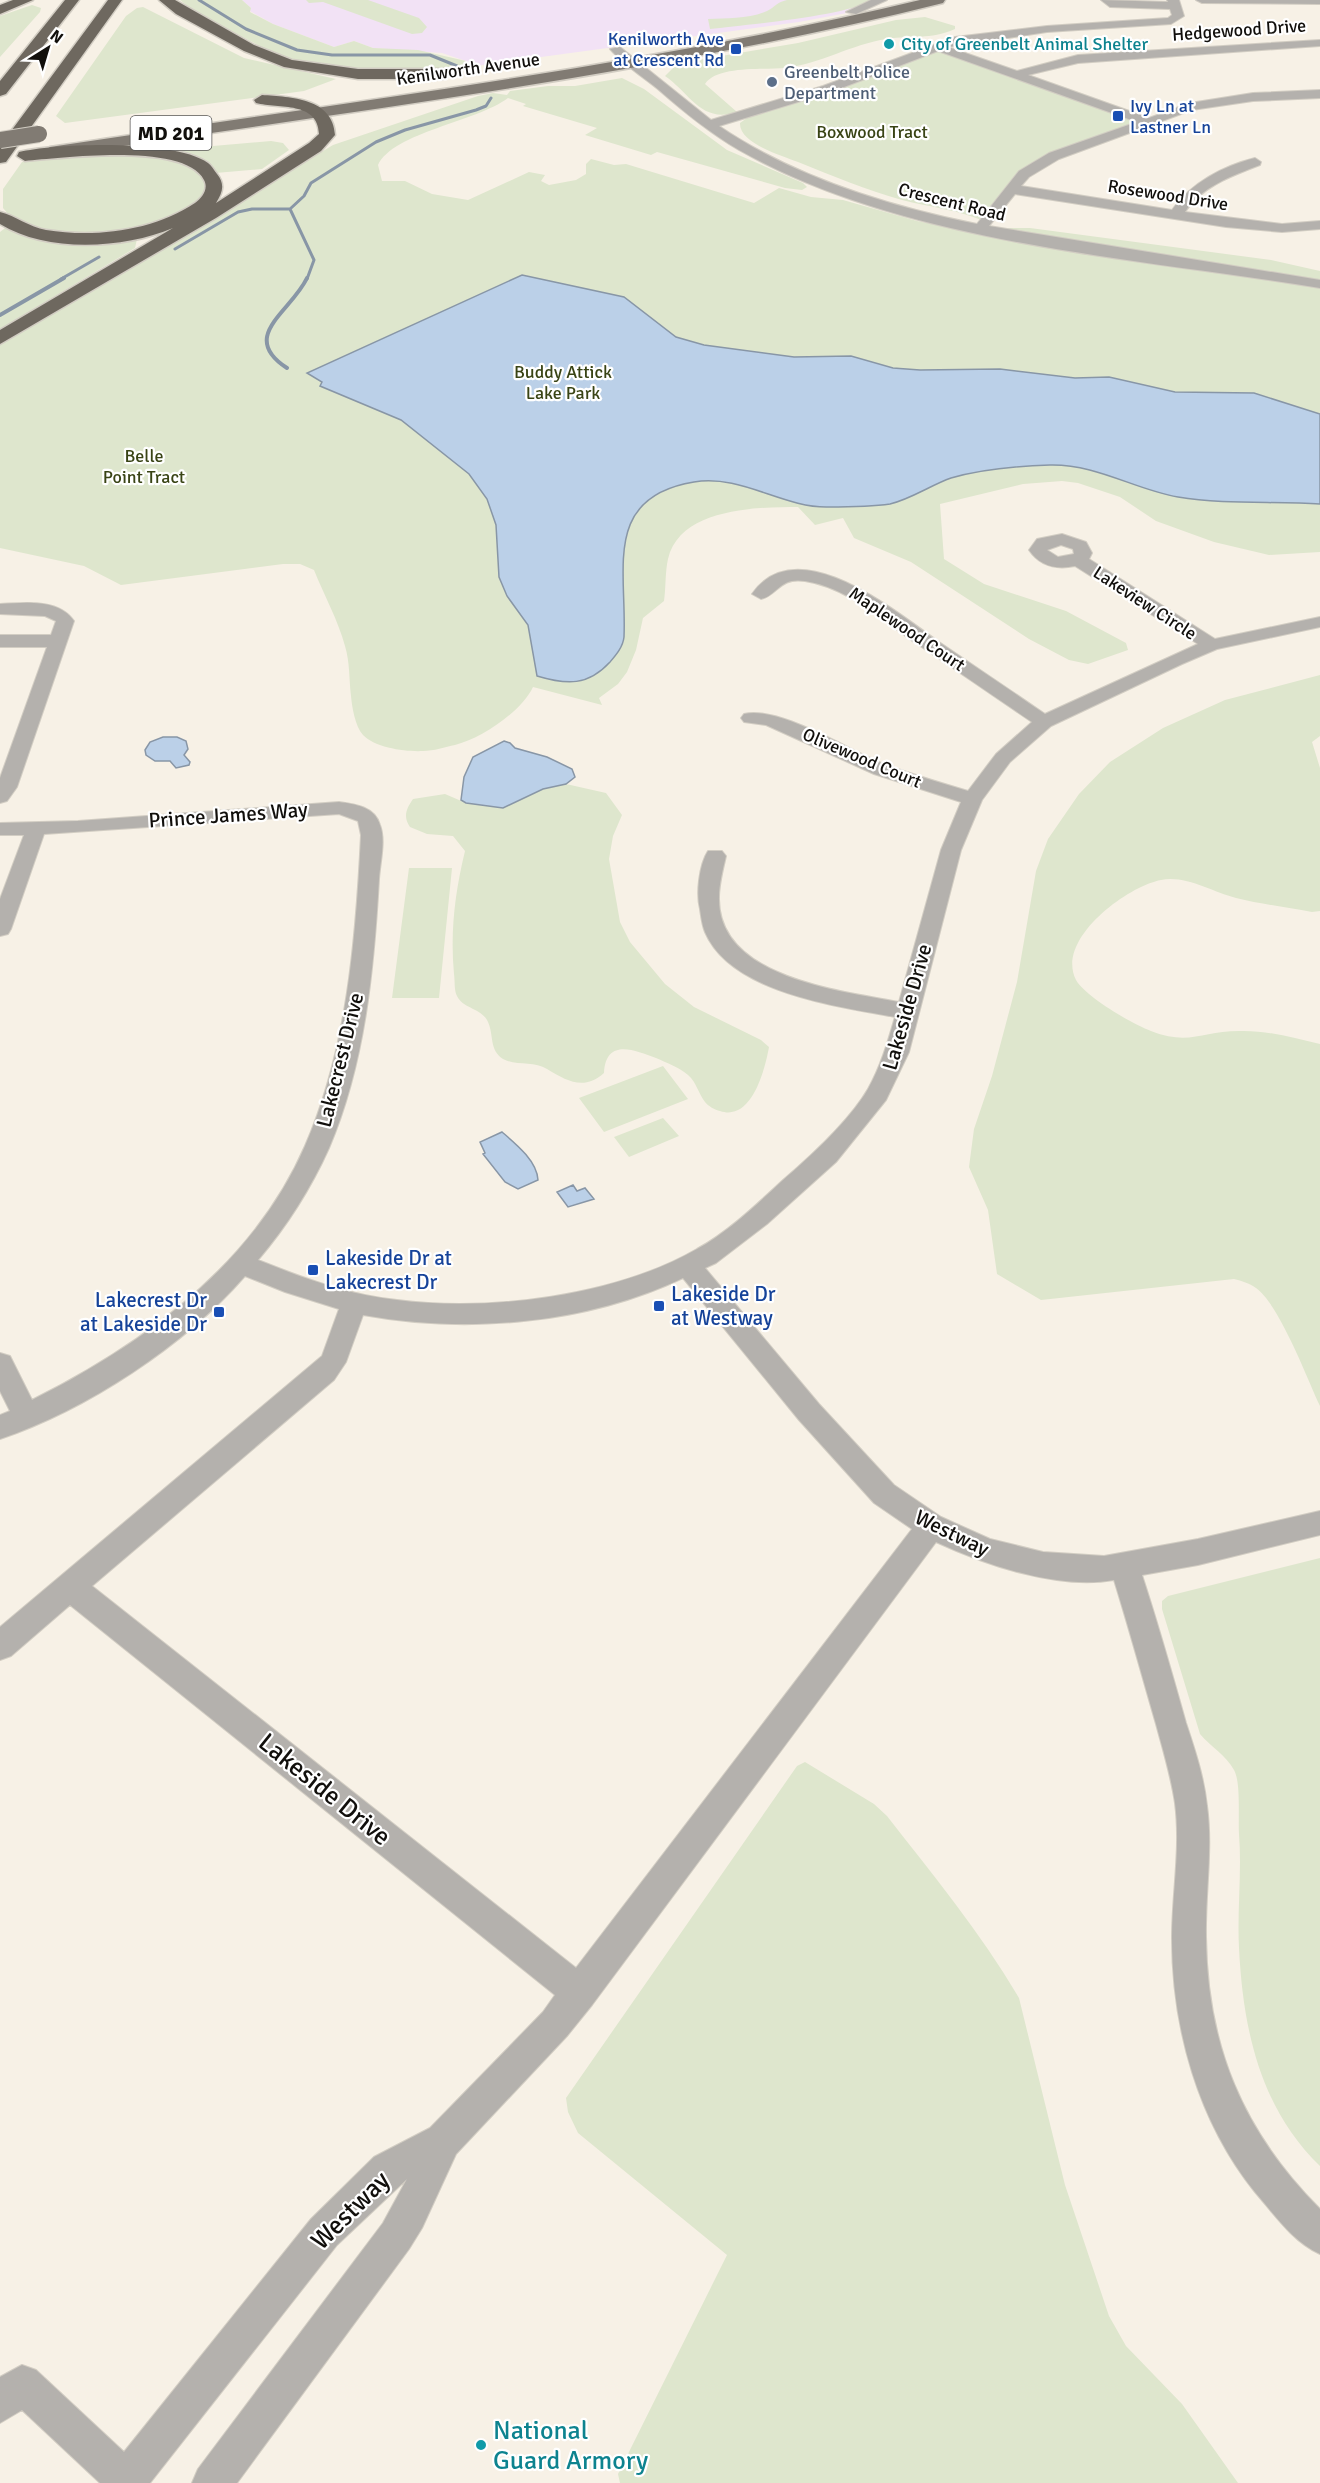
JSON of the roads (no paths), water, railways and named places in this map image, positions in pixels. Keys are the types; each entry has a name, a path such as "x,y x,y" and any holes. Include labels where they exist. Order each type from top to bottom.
{"highway":[{"path":"0,10 26,0"},
{"path":"0,91 72,0"},
{"path":"0,159 115,0"},
{"path":"166,0 181,11 249,48 289,64 358,74 449,74"},
{"path":"0,338 210,213 315,147 327,135 327,122 317,111 298,104 256,101"},
{"path":"0,177 28,120"},
{"path":"0,217 31,232 53,236 90,237 124,234 163,226 193,213 212,196 214,186 212,177 192,162 153,152 103,151 25,156"}],"main road":[{"path":"907,4 923,0"},
{"name":"Kenilworth Avenue","path":"610,50 938,0"},
{"name":"Kenilworth Avenue","path":"0,159 633,63 829,26 907,4"},
{"path":"535,79 620,72 656,82"},
{"name":"Kenilworth Avenue","path":"341,89 449,74"},
{"path":"256,101 318,92"},
{"path":"0,140 45,133"}],"street":[{"path":"852,12 881,0"},
{"path":"709,125 827,89 936,46 983,35 1171,21 1178,16 1174,3 1110,4 1107,0"},
{"path":"1202,0 1320,1"},
{"name":"Hedgewood Drive","path":"1018,74 1078,59 1320,43"},
{"path":"936,46 1146,121"},
{"name":"Crescent Road","path":"610,50 633,63 709,125 759,156 824,185 980,229 1320,284"},
{"path":"980,229 1024,174 1040,163 1146,121 1190,107 1222,101 1320,94"},
{"path":"1176,215 1184,202 1198,189 1217,177 1255,162"},
{"name":"Rosewood Drive","path":"1012,189 1262,227 1320,225"},
{"name":"Lakeview Circle","path":"1078,560 1212,645"},
{"name":"Maplewood Court","path":"761,594 772,582 787,576 805,575 848,588 1044,722"},
{"path":"0,609 49,611 60,614 65,621 60,641 7,771 7,787 0,797"},
{"name":"Lakeside Drive","path":"240,1263 294,1285 354,1303 398,1311 442,1314 514,1312 586,1300 655,1280 688,1266 758,1217 827,1156 878,1094 888,1073 907,1011 951,850 972,799 1003,758 1044,722 1212,645 1320,622"},
{"path":"0,640 60,641"},
{"name":"Olivewood Court","path":"751,718 770,720 881,770 972,799"},
{"name":"Prince James Way","path":"36,829 339,808 361,814 371,827"},
{"name":"Lakecrest Drive","path":"0,1428 53,1405 124,1365 182,1320 240,1263 270,1227 303,1176 324,1131 337,1088 359,982 366,919 371,827"},
{"path":"0,829 36,829 0,929"},
{"path":"715,856 708,880 706,902 717,933 742,961 779,983 800,990 907,1011"},
{"name":"Westway","path":"688,1266 856,1466 884,1494 931,1526 985,1551 1015,1559 1083,1569 1125,1567 1320,1523"},
{"path":"0,1646 324,1372 333,1362 354,1303"},
{"path":"0,1364 27,1417"},
{"path":"443,2141 555,2024 580,1993 931,1526"},
{"path":"1125,1567 1156,1669 1191,1801 1195,1840 1189,1977 1206,2063 1230,2121 1260,2172 1283,2199 1320,2235"},
{"name":"Lakeside Drive","path":"69,1586 580,1993"},
{"name":"Westway","path":"128,2482 324,2232 387,2170 443,2141"},
{"name":"Westway","path":"212,2483 396,2236 409,2215 443,2141"},
{"path":"0,2403 22,2384 128,2482"}],"water":[{"path":"522,275 624,297 676,337 704,345 794,357 851,356 893,368 1000,369 1075,378 1109,377 1175,392 1254,393 1320,414 1320,504 1231,502 1178,497 1084,468 1050,465 975,472 943,481 898,502 867,506 811,506 728,483 694,482 665,490 645,503 632,520 623,562 624,637 615,657 594,676 585,679 567,682 537,676 528,625 507,596 499,577 496,525 487,499 469,474 401,420 320,386 322,382 307,373"},
{"path":"163,737 177,737 186,741 188,749 184,755 190,762 189,765 176,768 170,761 155,761 146,755 145,750 150,742"},
{"path":"504,741 515,748 547,757 572,769 575,777 566,784 543,789 503,808 466,803 461,800 464,777 473,757"},
{"path":"502,1132 530,1160 538,1180 518,1189 505,1182 483,1154 485,1153 480,1142"},
{"path":"573,1185 577,1191 585,1188 594,1199 568,1207 557,1192"}],"waterway":[{"path":"199,0 246,29 297,50 332,55 430,55 457,66"},
{"path":"290,209 304,196 311,183 376,142 405,130 476,110 486,106 491,98"},
{"path":"175,249 238,212 252,209 290,209"},
{"path":"290,209 314,260 307,279"},
{"path":"61,279 99,257"},
{"path":"0,315 64,278"},
{"path":"287,368 273,356 267,345 268,334 307,278"}],"place":[{"name":"City of Greenbelt Animal Shelter","path":"889,44"},
{"name":"Kenilworth Ave at Crescent Rd","path":"736,49"},
{"name":"Greenbelt Police Department","path":"772,82"},
{"name":"Ivy Ln at Lastner Ln","path":"1118,116"},
{"name":"Lakeside Dr at Lakecrest Dr","path":"313,1270"},
{"name":"Lakeside Dr at Westway","path":"659,1306"},
{"name":"Lakecrest Dr at Lakeside Dr","path":"219,1312"},
{"name":"National Guard Armory","path":"481,2445"}],"park label":[{"name":"Boxwood Tract","path":"872,132"},
{"name":"Buddy Attick Lake Park","path":"563,382"},
{"name":"Belle Point Tract","path":"144,466"}]}
